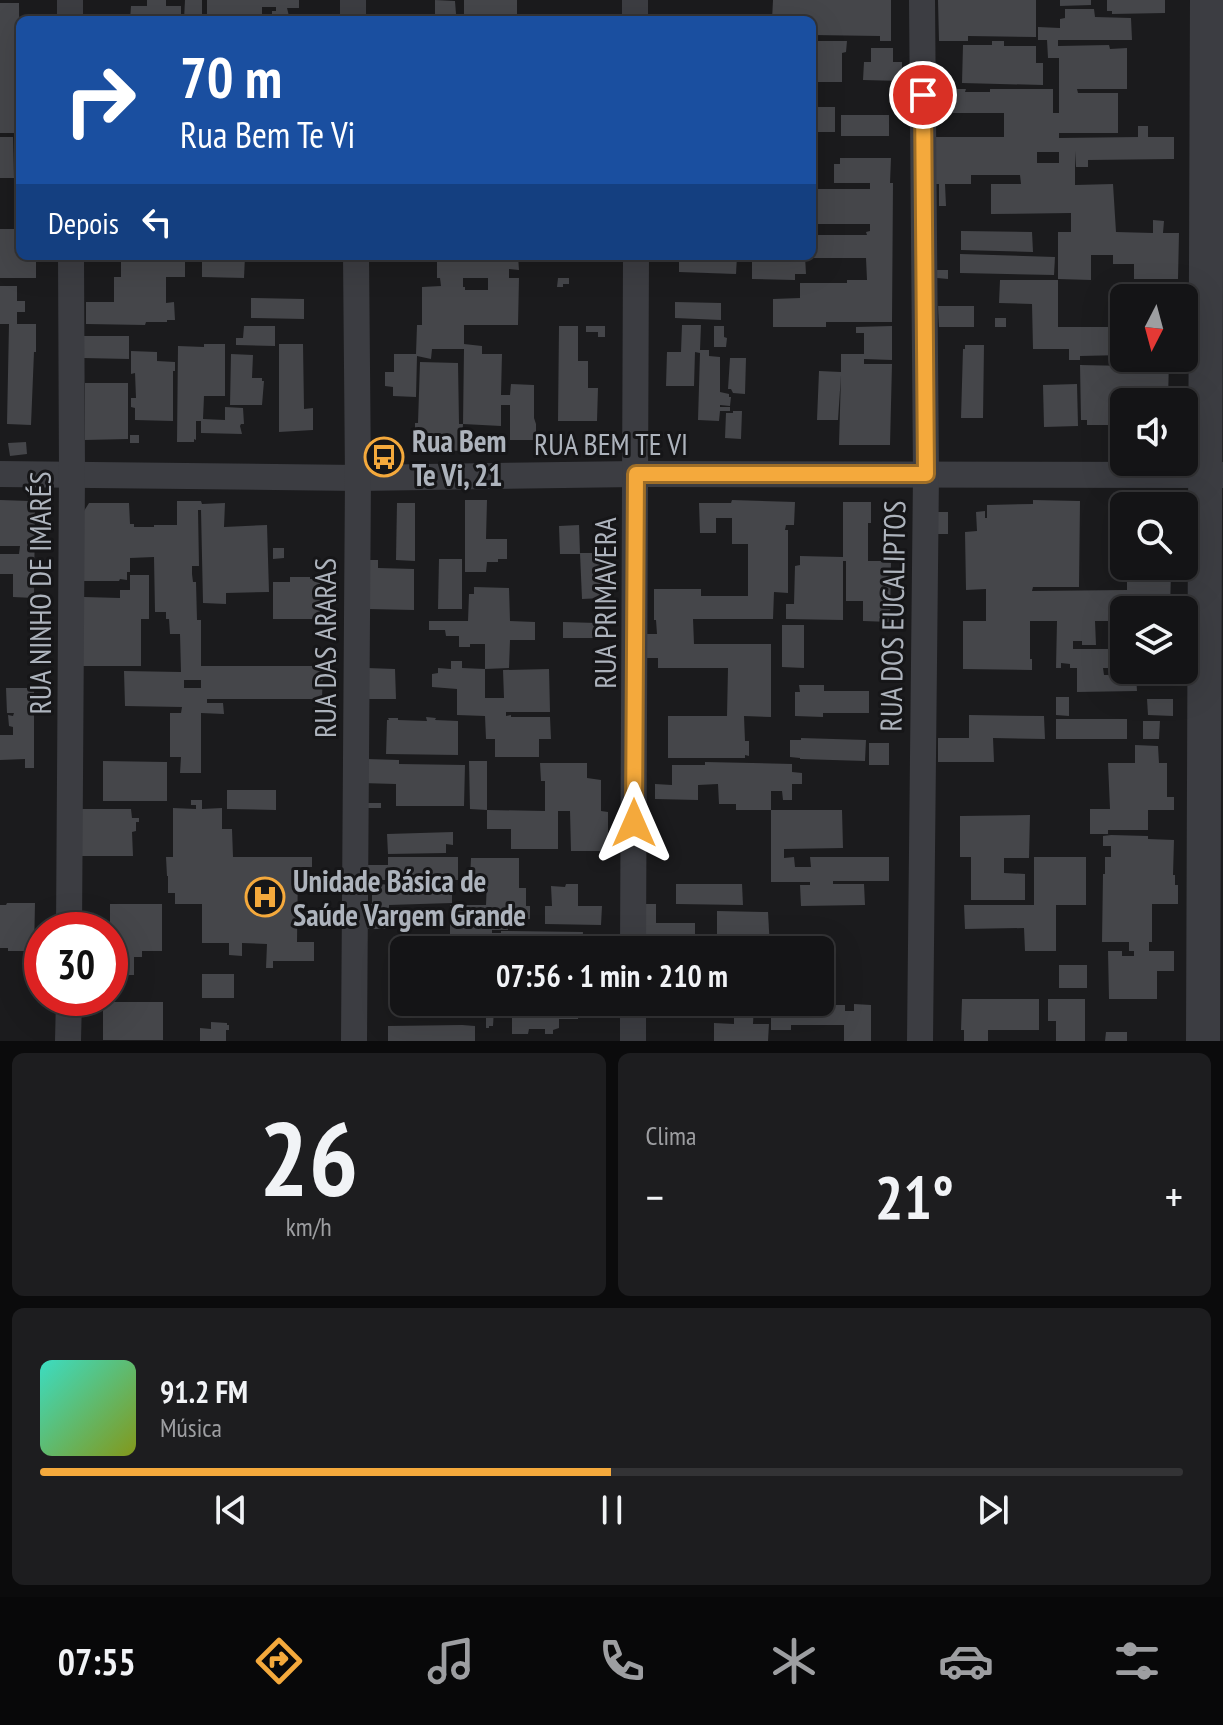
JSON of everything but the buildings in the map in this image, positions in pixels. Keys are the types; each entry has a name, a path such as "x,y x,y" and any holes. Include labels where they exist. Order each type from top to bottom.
{"street":[{"name":"RUA DOS EUCALIPTOS","path":"920,1041 926,474 922,0"},
{"path":"1203,1041 1214,474 1207,0"},
{"name":"RUA NINHO DE IMARÉS","path":"69,912 71,260"},
{"name":"RUA DAS ARARAS","path":"354,1041 358,478 356,260"},
{"name":"RUA PRIMAVERA","path":"633,936 636,260"},
{"name":"RUA BEM TE VI","path":"0,474 358,478 636,474 1214,474"},
{"path":"68,1041 69,1016"},
{"path":"633,1016 633,1041"}],"place":[{"name":"Rua Bem Te Vi, 21","path":"384,457"},
{"name":"Unidade Básica de Saúde Vargem Grande","path":"265,897"}],"route":[{"path":"634,823 636,474 926,474 923,95"}]}
